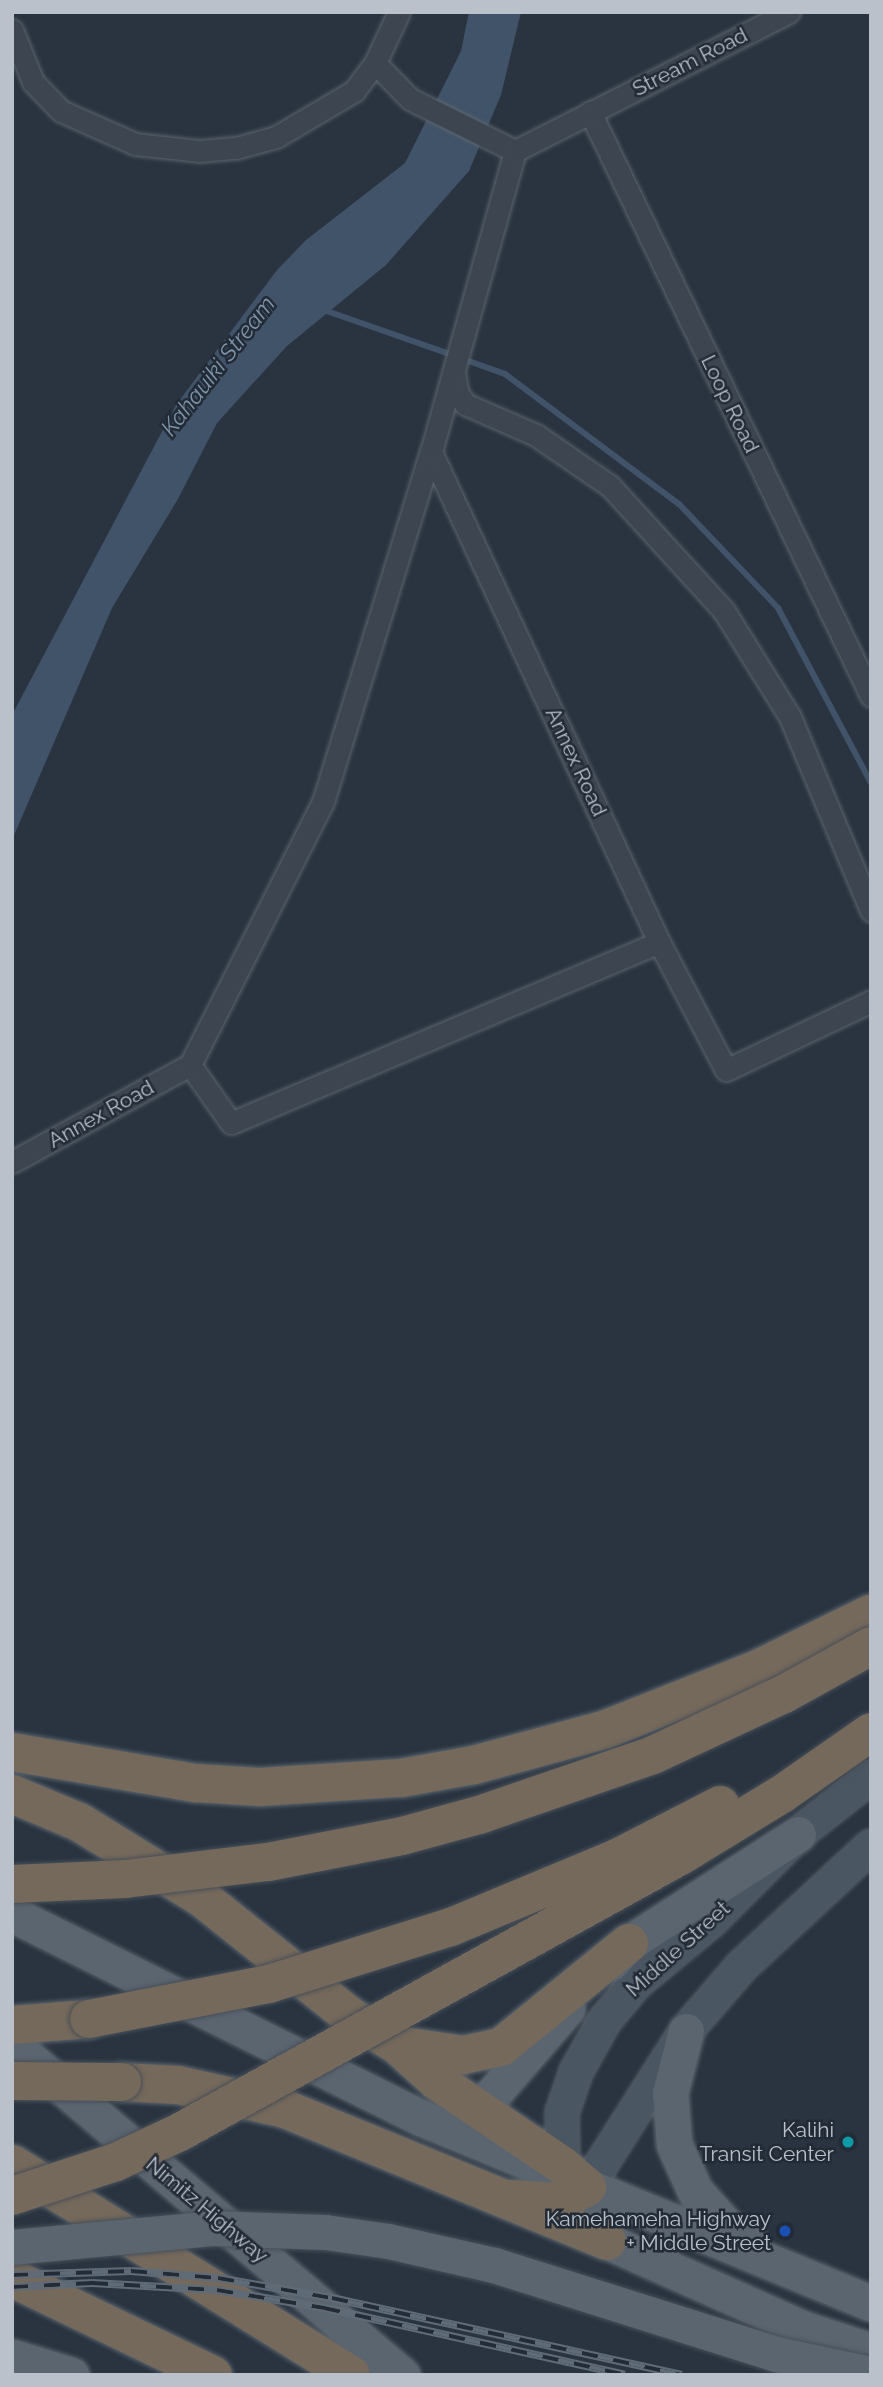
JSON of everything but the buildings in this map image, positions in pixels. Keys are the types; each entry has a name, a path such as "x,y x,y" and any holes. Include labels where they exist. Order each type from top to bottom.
{"highway":[{"path":"12,1752 196,1783 260,1787 401,1778 474,1765 604,1730 758,1668 871,1614"},
{"path":"12,1884 197,1872 330,1851 453,1822 572,1787 653,1755 784,1694 871,1646"},
{"path":"12,2025 89,2019 270,1984 451,1927 619,1857 725,1802 871,1705"},
{"path":"12,2196 116,2162 191,2126 682,1855 782,1794 871,1732"},
{"path":"12,1794 79,1822 202,1898 350,2016 397,2045 572,2183 539,2203 510,2199"},
{"path":"397,2045 463,2054 501,2047 629,1943"},
{"path":"12,2081 178,2085 285,2109 607,2241"},
{"path":"12,2164 351,2375"},
{"path":"12,2248 156,2345"},
{"path":"12,2278 156,2345 213,2375"}],"main road":[{"name":"Middle Street","path":"572,2183 562,2113 576,2072 605,2020 636,1983 711,1921 798,1834 871,1777"},
{"path":"419,2117 444,2119 478,2109 629,1943 798,1834"},
{"path":"871,1846 742,1966 686,2031 572,2183 578,2211 607,2241 804,2329 871,2351"},
{"path":"12,1914 419,2117 572,2183 864,2300"},
{"path":"686,2031 670,2093 670,2119 681,2167 695,2191 733,2232 787,2267"},
{"name":"Nimitz Highway","path":"12,2044 402,2375"},
{"path":"12,2248 212,2228 325,2232 388,2241 494,2265 776,2354 871,2374"},
{"path":"12,2357 71,2375"}],"street":[{"path":"12,30 33,82 61,111 125,141 176,150 236,148 276,136 354,91 375,63 399,12"},
{"name":"Stream Road","path":"590,112 789,12"},
{"path":"375,63 404,94 515,150"},
{"path":"590,112 515,150 431,452 323,802 190,1065 232,1123 659,942"},
{"name":"Loop Road","path":"590,112 871,696"},
{"path":"454,370 457,392 465,404 536,435 610,486 724,611 790,717 871,911"},
{"name":"Annex Road","path":"431,452 659,942 726,1070 870,997"},
{"name":"Annex Road","path":"12,1162 190,1065"}],"water":[{"name":"Kahauiki Stream","path":"469,12 521,12 501,95 469,171 386,265 287,346 217,423 178,499 112,608 12,840 12,715 176,405 277,270 306,240 405,163 461,51"}],"waterway":[{"path":"321,309 452,355"},
{"path":"463,359 505,374 679,504 778,608 871,783"}],"railway":[{"path":"12,2275 131,2271 218,2278 332,2298 682,2375"},
{"path":"12,2287 92,2283 217,2290 324,2308 625,2375"}],"place":[{"name":"Kalihi Transit Center","path":"848,2142"},
{"name":"Kamehameha Highway + Middle Street","path":"785,2231"}]}
